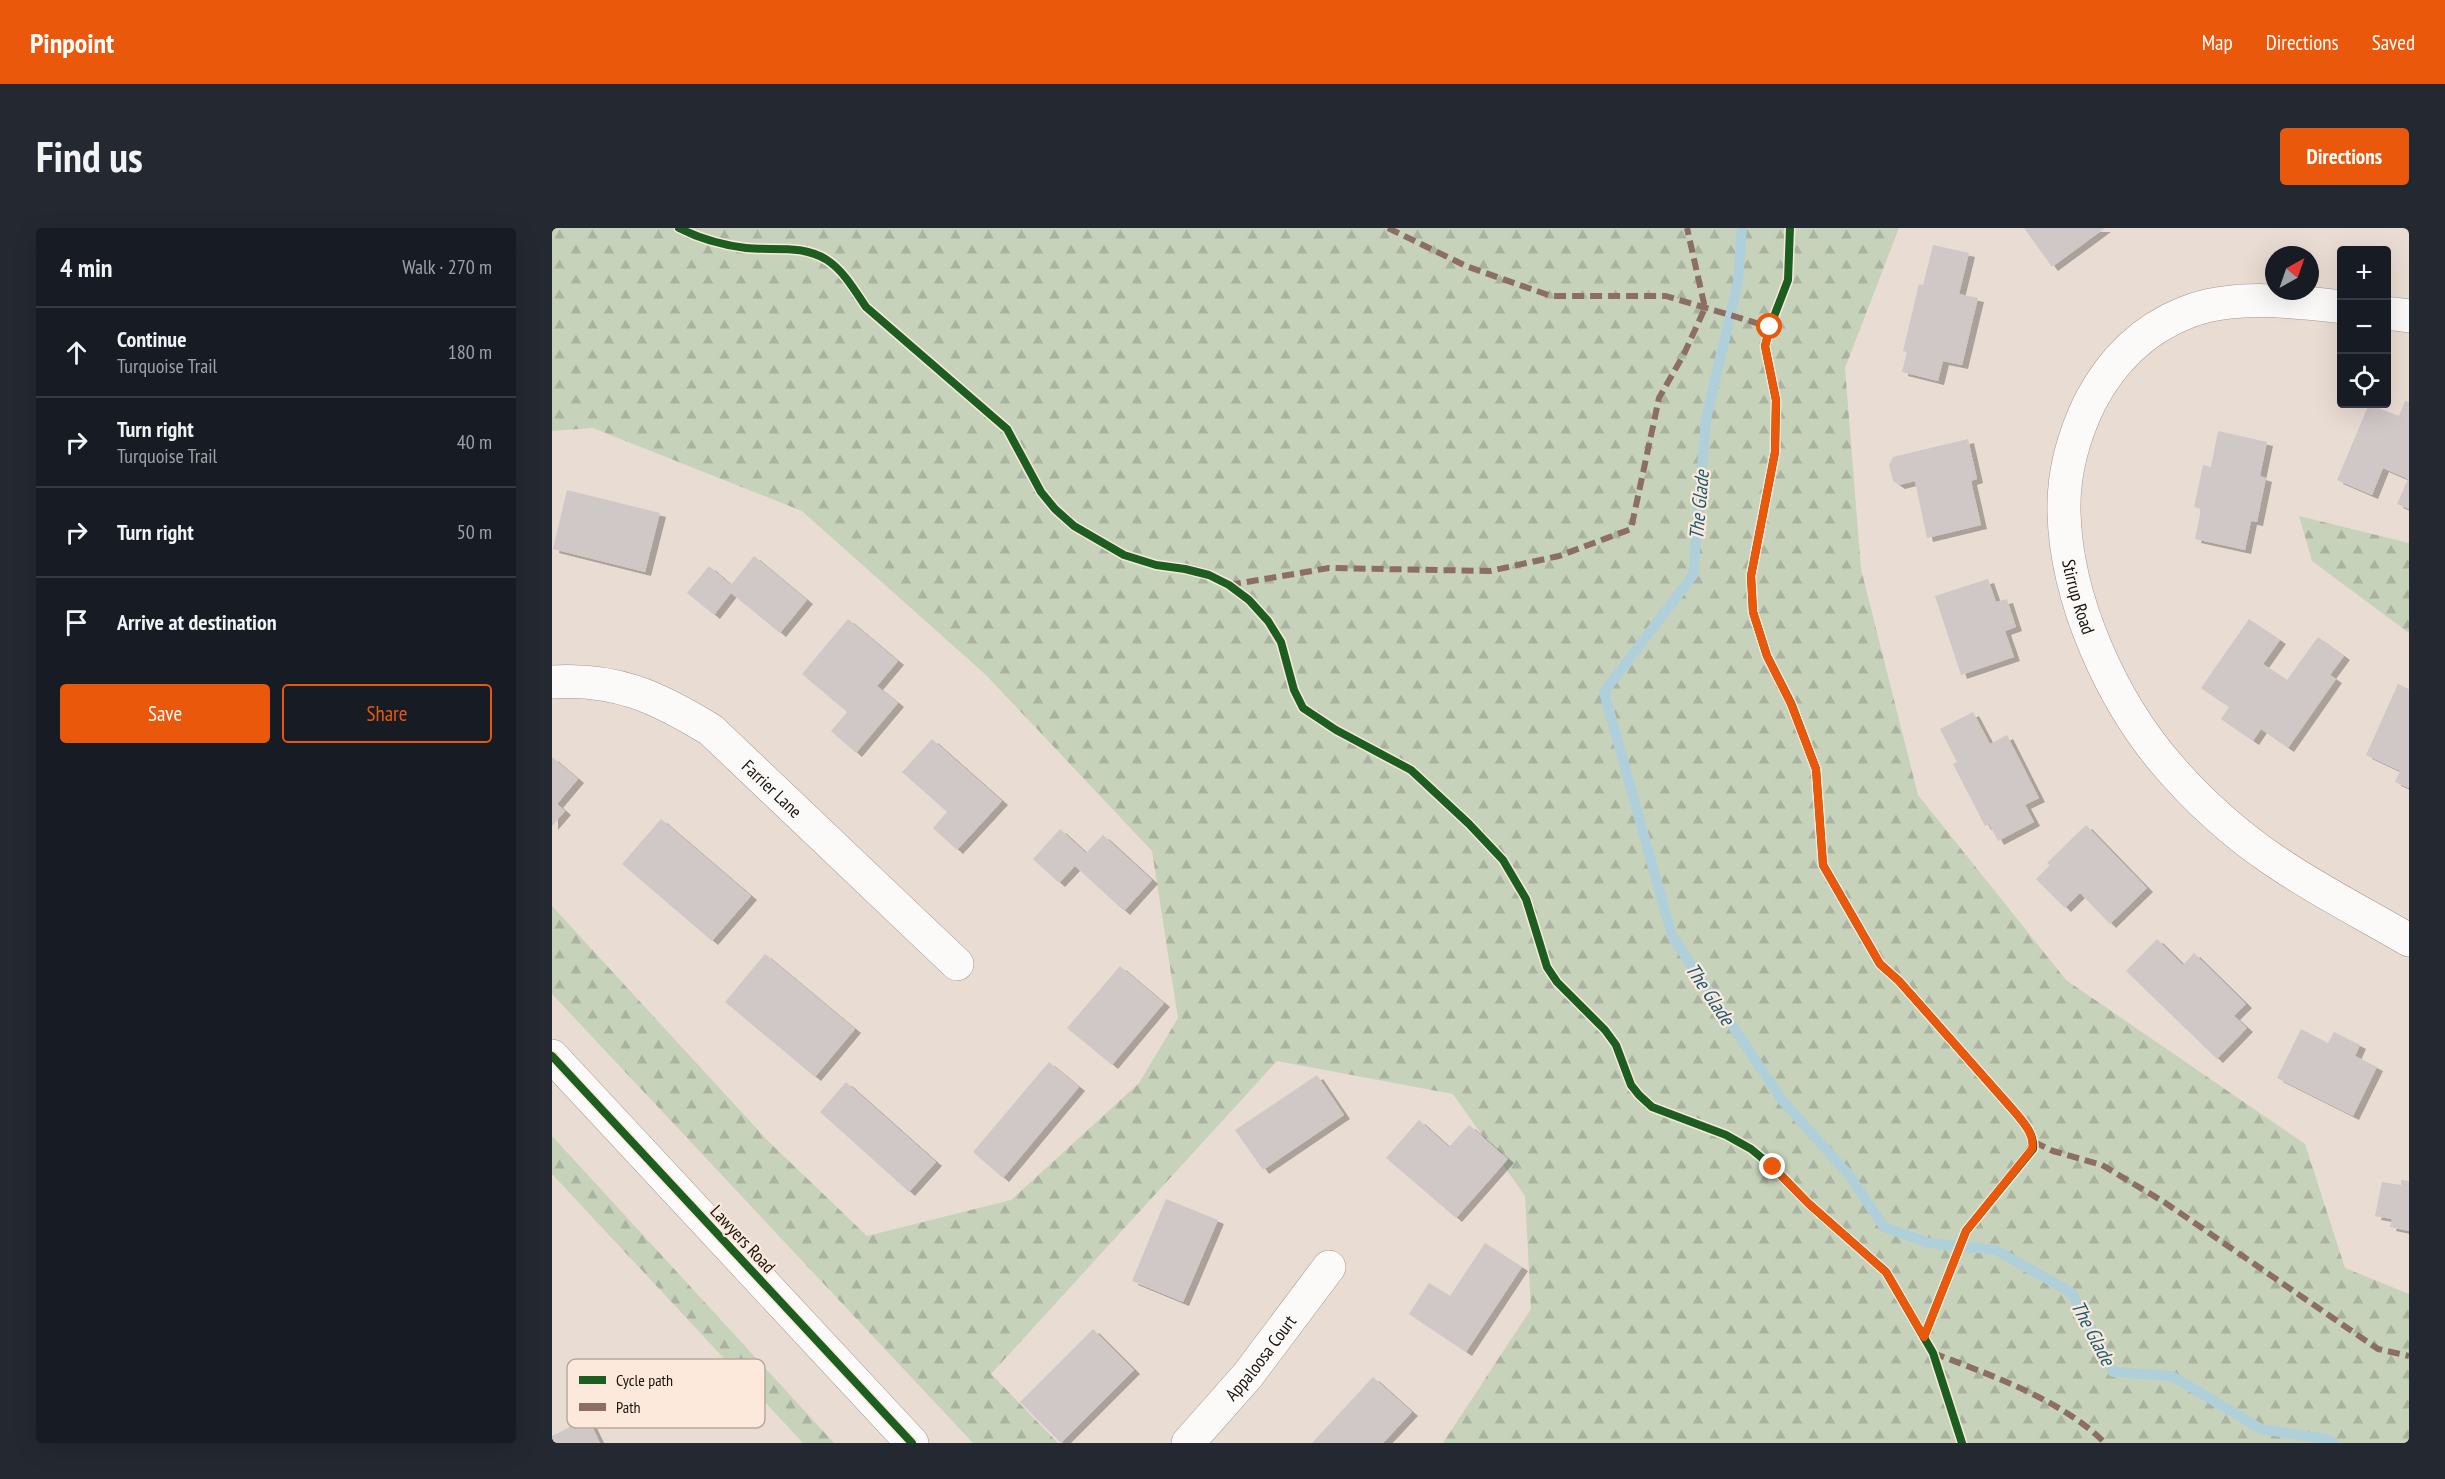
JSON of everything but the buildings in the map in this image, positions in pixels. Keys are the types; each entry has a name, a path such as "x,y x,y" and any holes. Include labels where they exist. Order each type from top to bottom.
{"street":[{"name":"Stirrup Road","path":"2337,306 2284,300 2232,303 2187,312 2153,329 2125,352 2100,383 2080,423 2068,465 2064,511 2070,565 2085,618 2102,661 2135,721 2169,767 2211,811 2268,857 2409,940"},
{"path":"2391,314 2409,316"},
{"name":"Farrier Lane","path":"552,682 582,681 628,688 672,706 711,730 957,964"},
{"name":"Lawyers Road","path":"552,1056 912,1443"},
{"name":"Appaloosa Court","path":"1188,1443 1248,1376 1329,1267"}],"green space":[{"path":"552,228 1899,228 1845,368 1861,569 1918,795 2066,980 2305,1144 2345,1268 2409,1294 2409,1443 1443,1443 1531,1309 1525,1196 1453,1094 1277,1061 991,1374 1058,1443 973,1443 552,994 552,906 769,1142 867,1236 1011,1200 1139,1083 1178,1018 1152,851 986,675 802,511 593,428 552,431"},
{"path":"2299,516 2409,543 2409,633 2312,561"},
{"path":"552,1136 757,1359 725,1359 552,1174"},
{"path":"765,1368 834,1443 803,1443 765,1402"}],"waterway":[{"name":"The Glade","path":"1742,228 1738,282 1706,419 1693,575 1604,692 1672,936 1782,1100 1849,1175 1884,1227 1929,1243 1996,1250 2072,1293 2113,1372 2172,1376 2261,1429 2327,1439 2334,1443"}],"marked path":[{"path":"1388,228 1466,266 1551,296 1666,296 1770,327"},
{"path":"1229,585 1329,568 1490,571 1559,556 1631,529 1659,398 1684,354 1705,308 1687,228"},
{"path":"2034,1142 2053,1151 2102,1165 2164,1202 2378,1349 2409,1356"},
{"path":"1933,1353 2046,1401 2068,1413 2105,1443"}],"cycle path":[{"path":"679,228 728,245 756,249 798,250 827,260 844,275 866,307 1007,429 1041,492 1074,526 1124,555 1156,565 1209,575 1229,585 1249,600 1268,621 1281,642 1294,690 1303,708 1336,730 1411,770 1469,824 1503,860 1526,899 1547,967 1557,982 1605,1030 1616,1045 1631,1085 1639,1095 1652,1107 1726,1135 1751,1149 1886,1272 1933,1353 1962,1443"},
{"path":"1790,228 1788,280 1765,346 1776,400 1775,452 1751,576 1753,612 1767,656 1791,703 1816,769 1823,865 1880,964 1899,981 2014,1111 2028,1128 2033,1144 2033,1149 1966,1231 1924,1337"},
{"path":"552,1056 912,1443"}],"route":[{"path":"1770,327 1765,346 1776,400 1775,452 1751,576 1753,612 1767,656 1791,704 1816,769 1823,865 1880,964 1899,981 2014,1111 2034,1142 2032,1149 1966,1231 1926,1326 1924,1337 1886,1272 1808,1203 1773,1167"}]}
